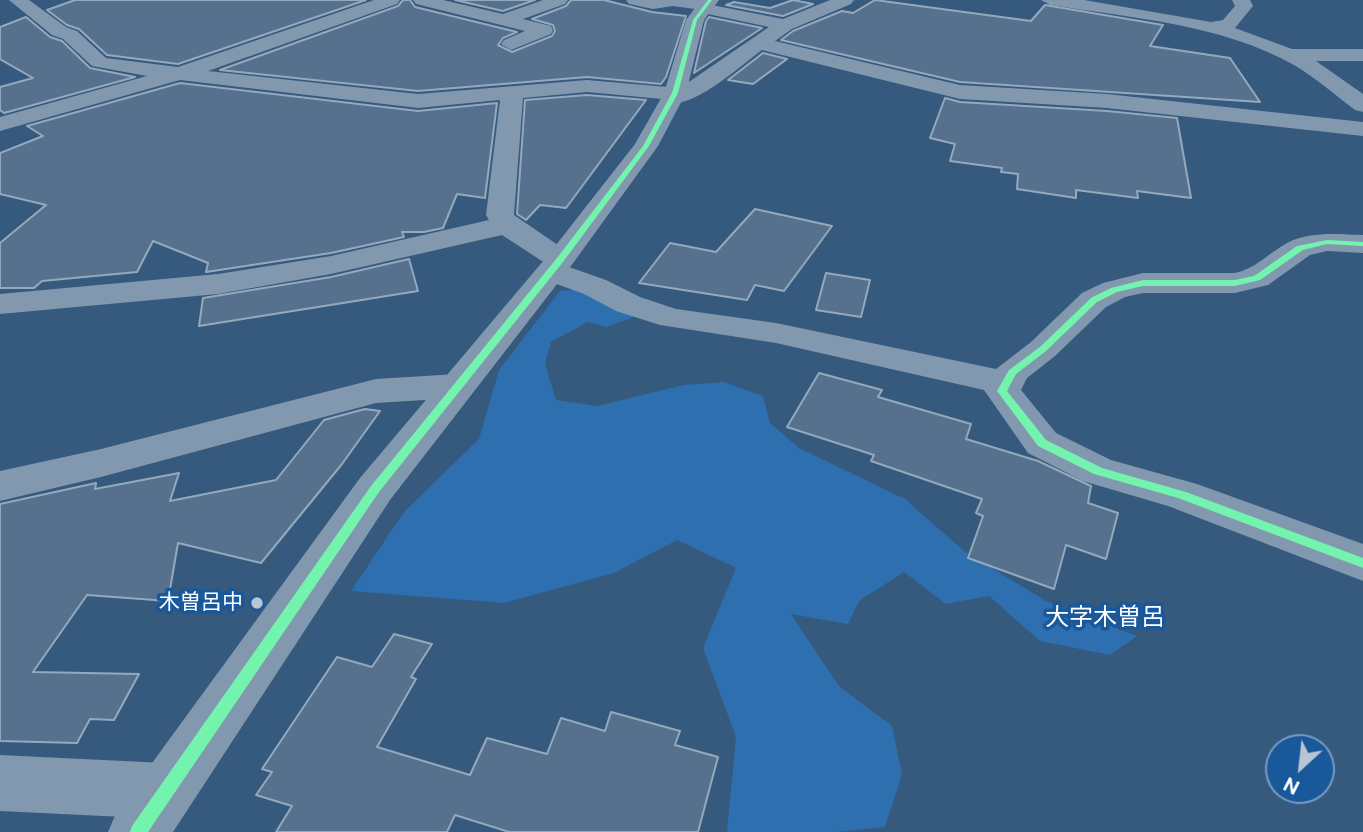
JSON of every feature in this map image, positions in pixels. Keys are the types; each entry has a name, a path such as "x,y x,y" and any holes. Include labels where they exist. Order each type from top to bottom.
{"street":[{"path":"0,124 180,74 391,0"},
{"path":"422,0 544,30 511,44"},
{"path":"504,20 559,0"},
{"path":"635,0 653,4 673,1 706,4 785,25"},
{"path":"1050,0 1213,27 1289,55 1313,68 1362,124"},
{"path":"1213,27 1229,24 1244,6 1241,0"},
{"path":"33,2 59,31 70,35 99,62 120,67 418,101 607,86 674,96 693,90 762,44 785,25 839,1"},
{"path":"0,783 151,811 375,489 556,266 646,146 674,96 695,20 706,4"},
{"path":"762,44 960,92 1107,101 1362,124"},
{"path":"1289,55 1363,55"},
{"path":"512,92 500,215 507,225 556,266 628,304 672,318 789,336 1006,383"},
{"path":"0,304 218,284 331,264 507,225"},
{"path":"1363,244 1327,242 1300,248 1257,278 1235,283 1125,286 1094,300 1043,349 1012,372 1002,391 1042,443 1098,471 1182,495 1363,563"},
{"path":"0,486 101,463 376,391 457,386"}],"shaded area":[{"path":"577,289 640,315 606,327 588,322 551,342 545,364 556,400 597,406 684,385 724,382 763,396 770,423 799,448 905,499 964,551 1046,601 1137,636 1110,655 1040,641 989,596 946,604 904,572 859,601 848,624 791,614 839,686 892,726 902,774 885,827 836,832 727,832 736,737 703,648 736,568 677,540 614,573 504,603 351,591 404,512 479,439 499,370 560,291"}],"building":[{"path":"75,0 366,0 178,64 107,55 79,29 67,25 47,10"},
{"path":"403,0 410,0 415,7 517,32 503,38 498,45 512,52 552,36 555,31 553,25 532,19 566,6 571,0 604,0 652,12 686,16 666,77 661,84 587,77 418,91 220,70 398,6"},
{"path":"455,0 535,0 503,11"},
{"path":"793,0 813,4 783,16 726,5 734,2 770,8"},
{"path":"875,0 1031,21 1045,5 1163,25 1150,46 1230,58 1260,102 960,82 781,40 793,31 842,11 853,13"},
{"path":"26,17 50,37 62,41 90,68 135,77 4,113 0,110 0,87 33,78 0,59 0,27"},
{"path":"709,17 762,28 694,73 706,21"},
{"path":"763,53 787,59 753,84 728,80"},
{"path":"180,83 418,111 497,103 485,198 457,194 443,228 424,232 402,232 404,237 331,253 206,272 208,263 153,241 137,272 42,281 34,288 0,288 0,243 46,205 0,194 0,153 43,136 27,126"},
{"path":"587,95 646,100 566,208 540,205 526,220 517,214 525,100"},
{"path":"945,98 960,102 1177,118 1191,198 1137,191 1138,198 1076,190 1076,198 1017,189 1018,174 1001,172 1002,168 950,161 955,144 930,138"},
{"path":"755,209 832,226 784,291 755,285 747,300 639,283 670,243 716,252"},
{"path":"409,259 418,291 199,326 203,298 331,277"},
{"path":"826,273 870,280 861,317 816,310"},
{"path":"819,373 882,390 878,397 971,424 966,439 1038,461 1091,486 1088,503 1118,513 1106,559 1066,545 1054,589 968,558 983,516 976,513 982,499 871,461 874,455 787,427"},
{"path":"365,409 380,411 342,464 261,563 178,543 168,601 87,595 33,672 139,674 114,720 90,719 77,743 0,741 0,504 96,483 95,489 179,473 170,501 276,480 324,420"},
{"path":"394,634 432,644 411,677 416,679 377,747 470,775 487,738 547,754 561,718 605,731 611,712 680,731 675,745 718,757 698,832 509,832 455,815 447,832 276,832 292,806 256,795 272,772 262,769 337,657 372,667"}],"cycle path":[{"path":"138,832 375,489 560,260 646,146 675,93 695,20 710,0"},
{"path":"1363,244 1327,242 1300,248 1257,278 1235,283 1143,283 1114,290 1094,300 1043,349 1012,372 1002,391 1042,443 1098,471 1182,495 1363,563"}],"place":[{"name":"木曽呂中","path":"257,603"}],"district":[{"name":"大字木曽呂","path":"1105,618"}]}
